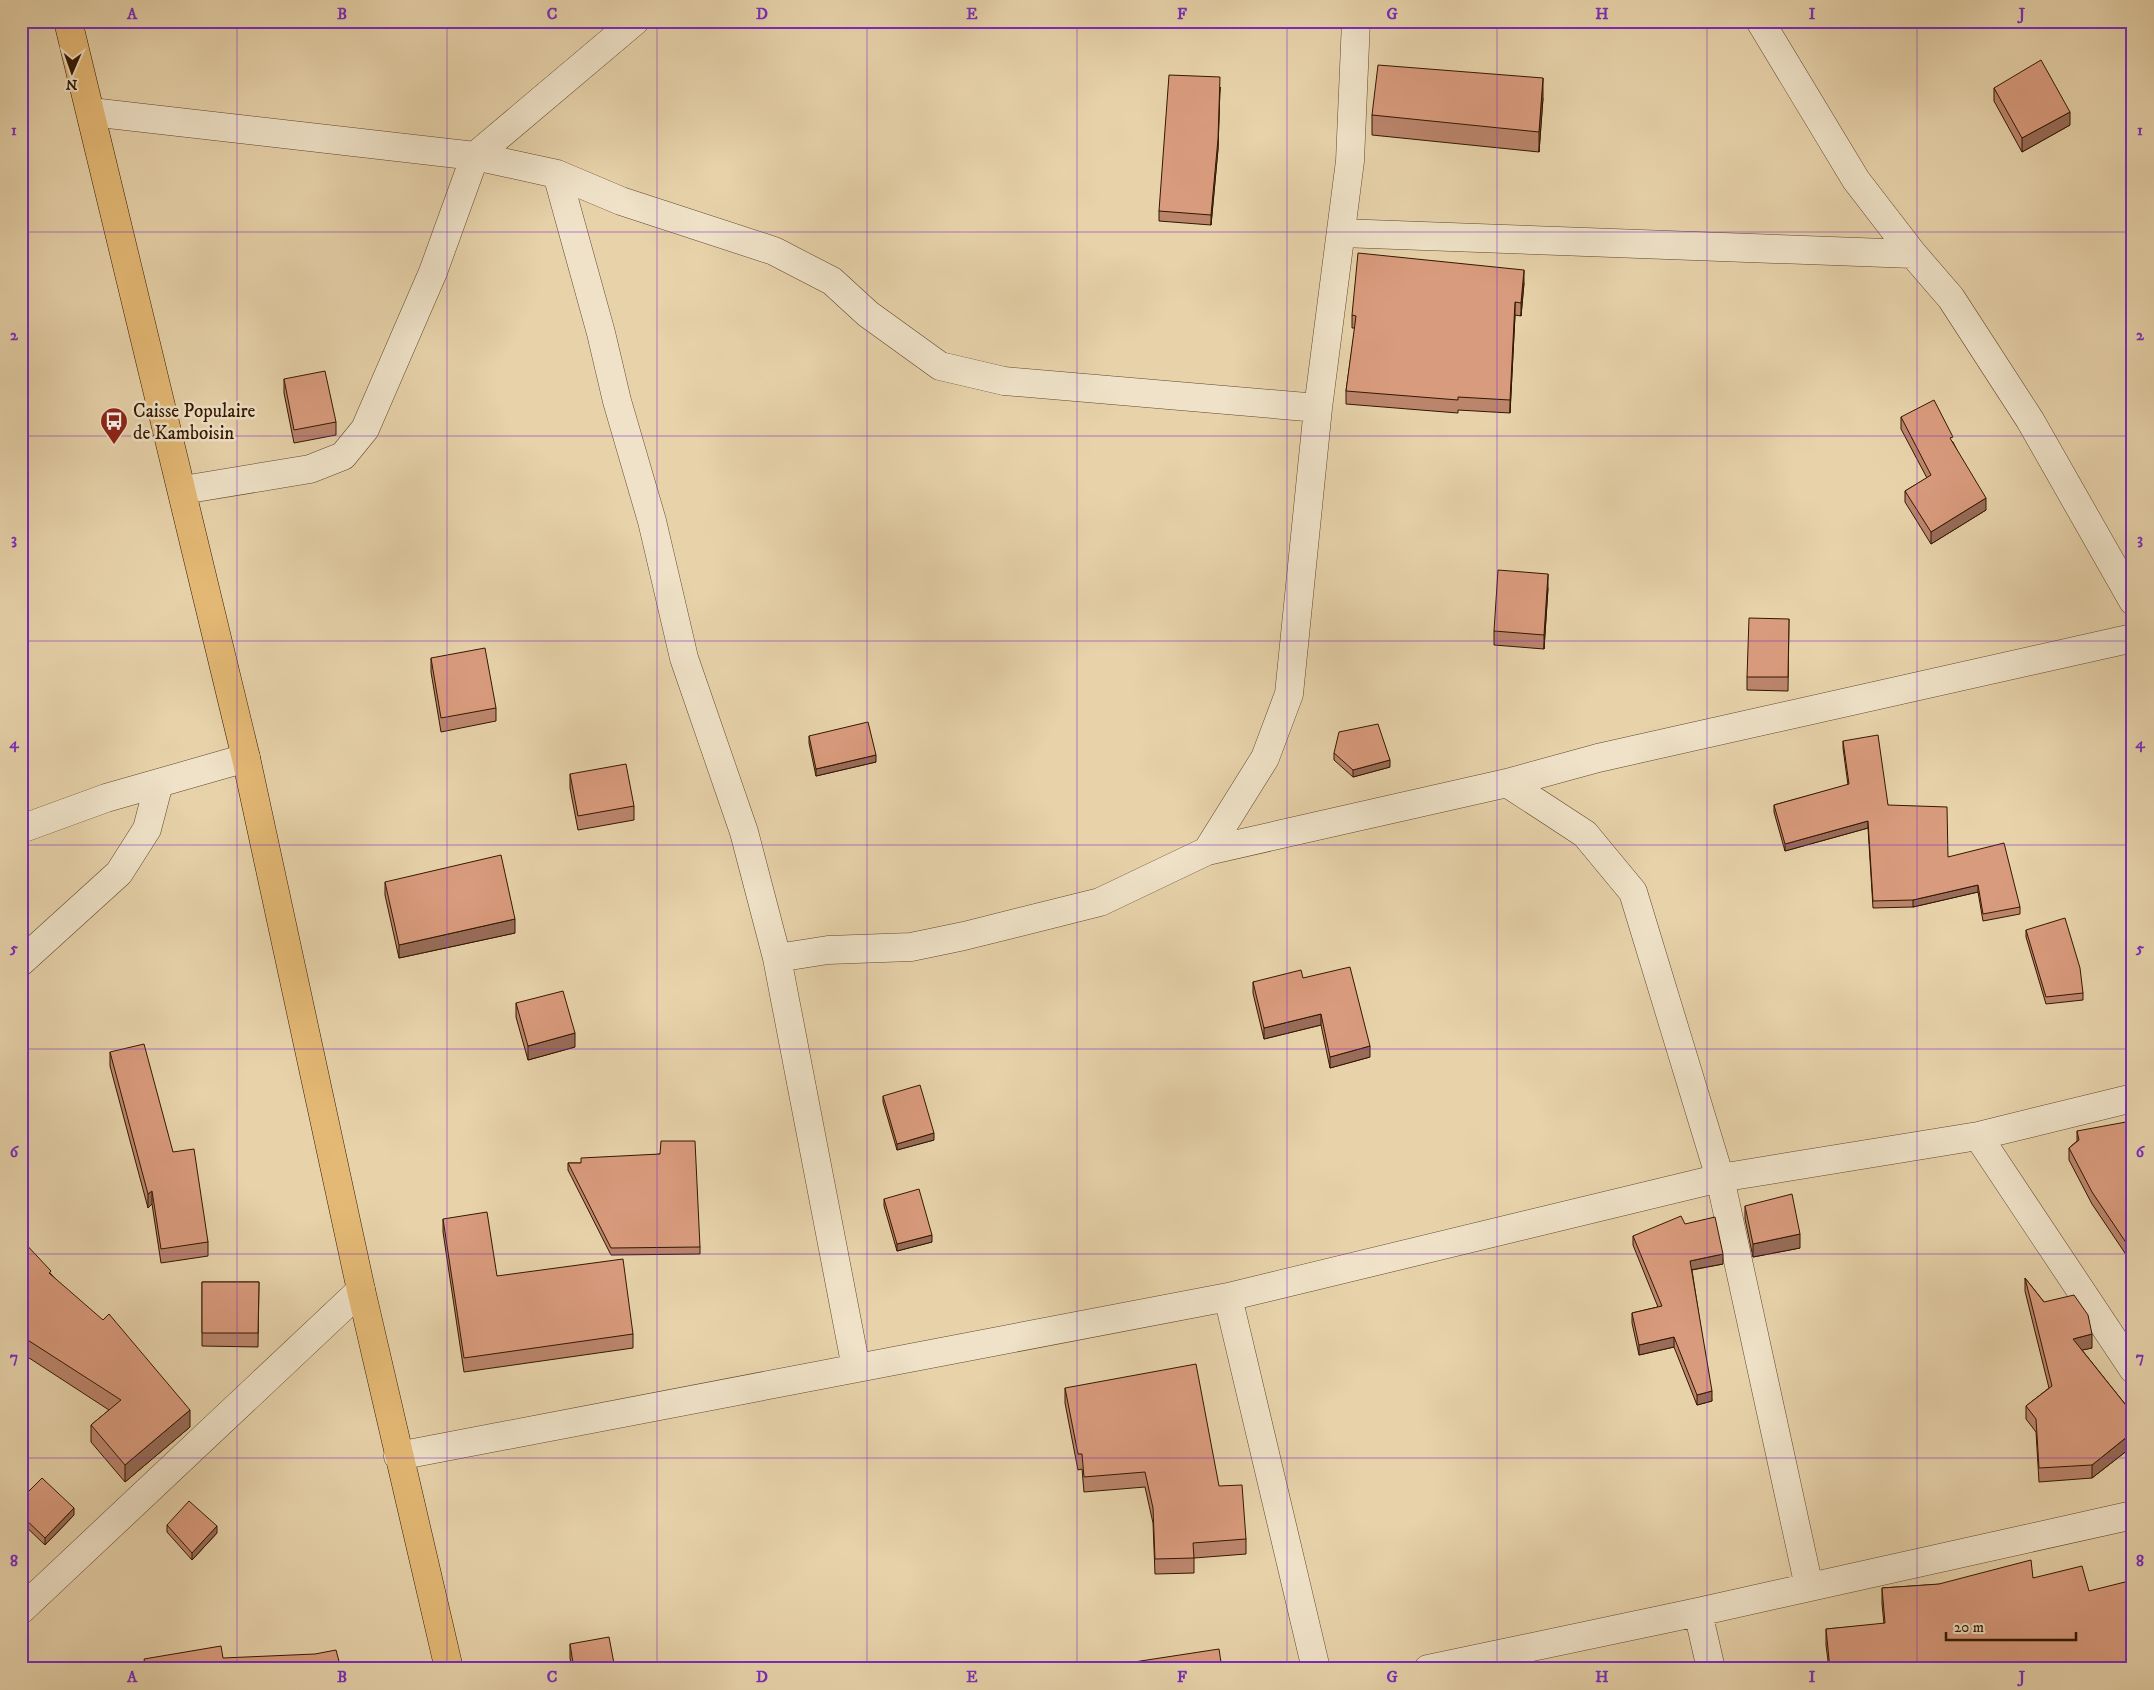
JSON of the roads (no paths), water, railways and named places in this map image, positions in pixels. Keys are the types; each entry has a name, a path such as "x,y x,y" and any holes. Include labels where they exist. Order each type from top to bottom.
{"main road":[{"path":"68,21 183,490 246,758 361,1290 398,1456 449,1669"}],"street":[{"path":"183,490 310,469 343,456 366,429 433,272 475,156 635,21"},
{"path":"1207,851 1265,758 1288,694 1318,408 1350,162 1356,21"},
{"path":"1760,21 1856,180 1913,254 1951,298 2030,420 2133,601"},
{"path":"91,112 475,156 557,174 621,201 774,251 832,282 868,314 940,366 1004,381 1318,408"},
{"path":"557,174 601,333 617,401 652,521 684,658 744,832 777,958 856,1368"},
{"path":"1341,233 1913,254"},
{"path":"777,958 828,950 911,947 1100,902 1207,851 1507,783 1598,758 2133,638"},
{"path":"21,829 106,798 246,758"},
{"path":"21,962 119,873 146,829 159,783"},
{"path":"1507,783 1585,834 1633,892 1720,1178 1809,1587"},
{"path":"398,1456 1228,1297 1720,1178 1978,1136 2133,1098"},
{"path":"1978,1136 2133,1369"},
{"path":"21,1610 361,1290"},
{"path":"1228,1297 1316,1669"},
{"path":"1428,1669 1698,1612 2133,1515"},
{"path":"1698,1612 1711,1669"}],"place":[{"name":"Caisse Populaire de Kamboisin","path":"114,445"}]}
